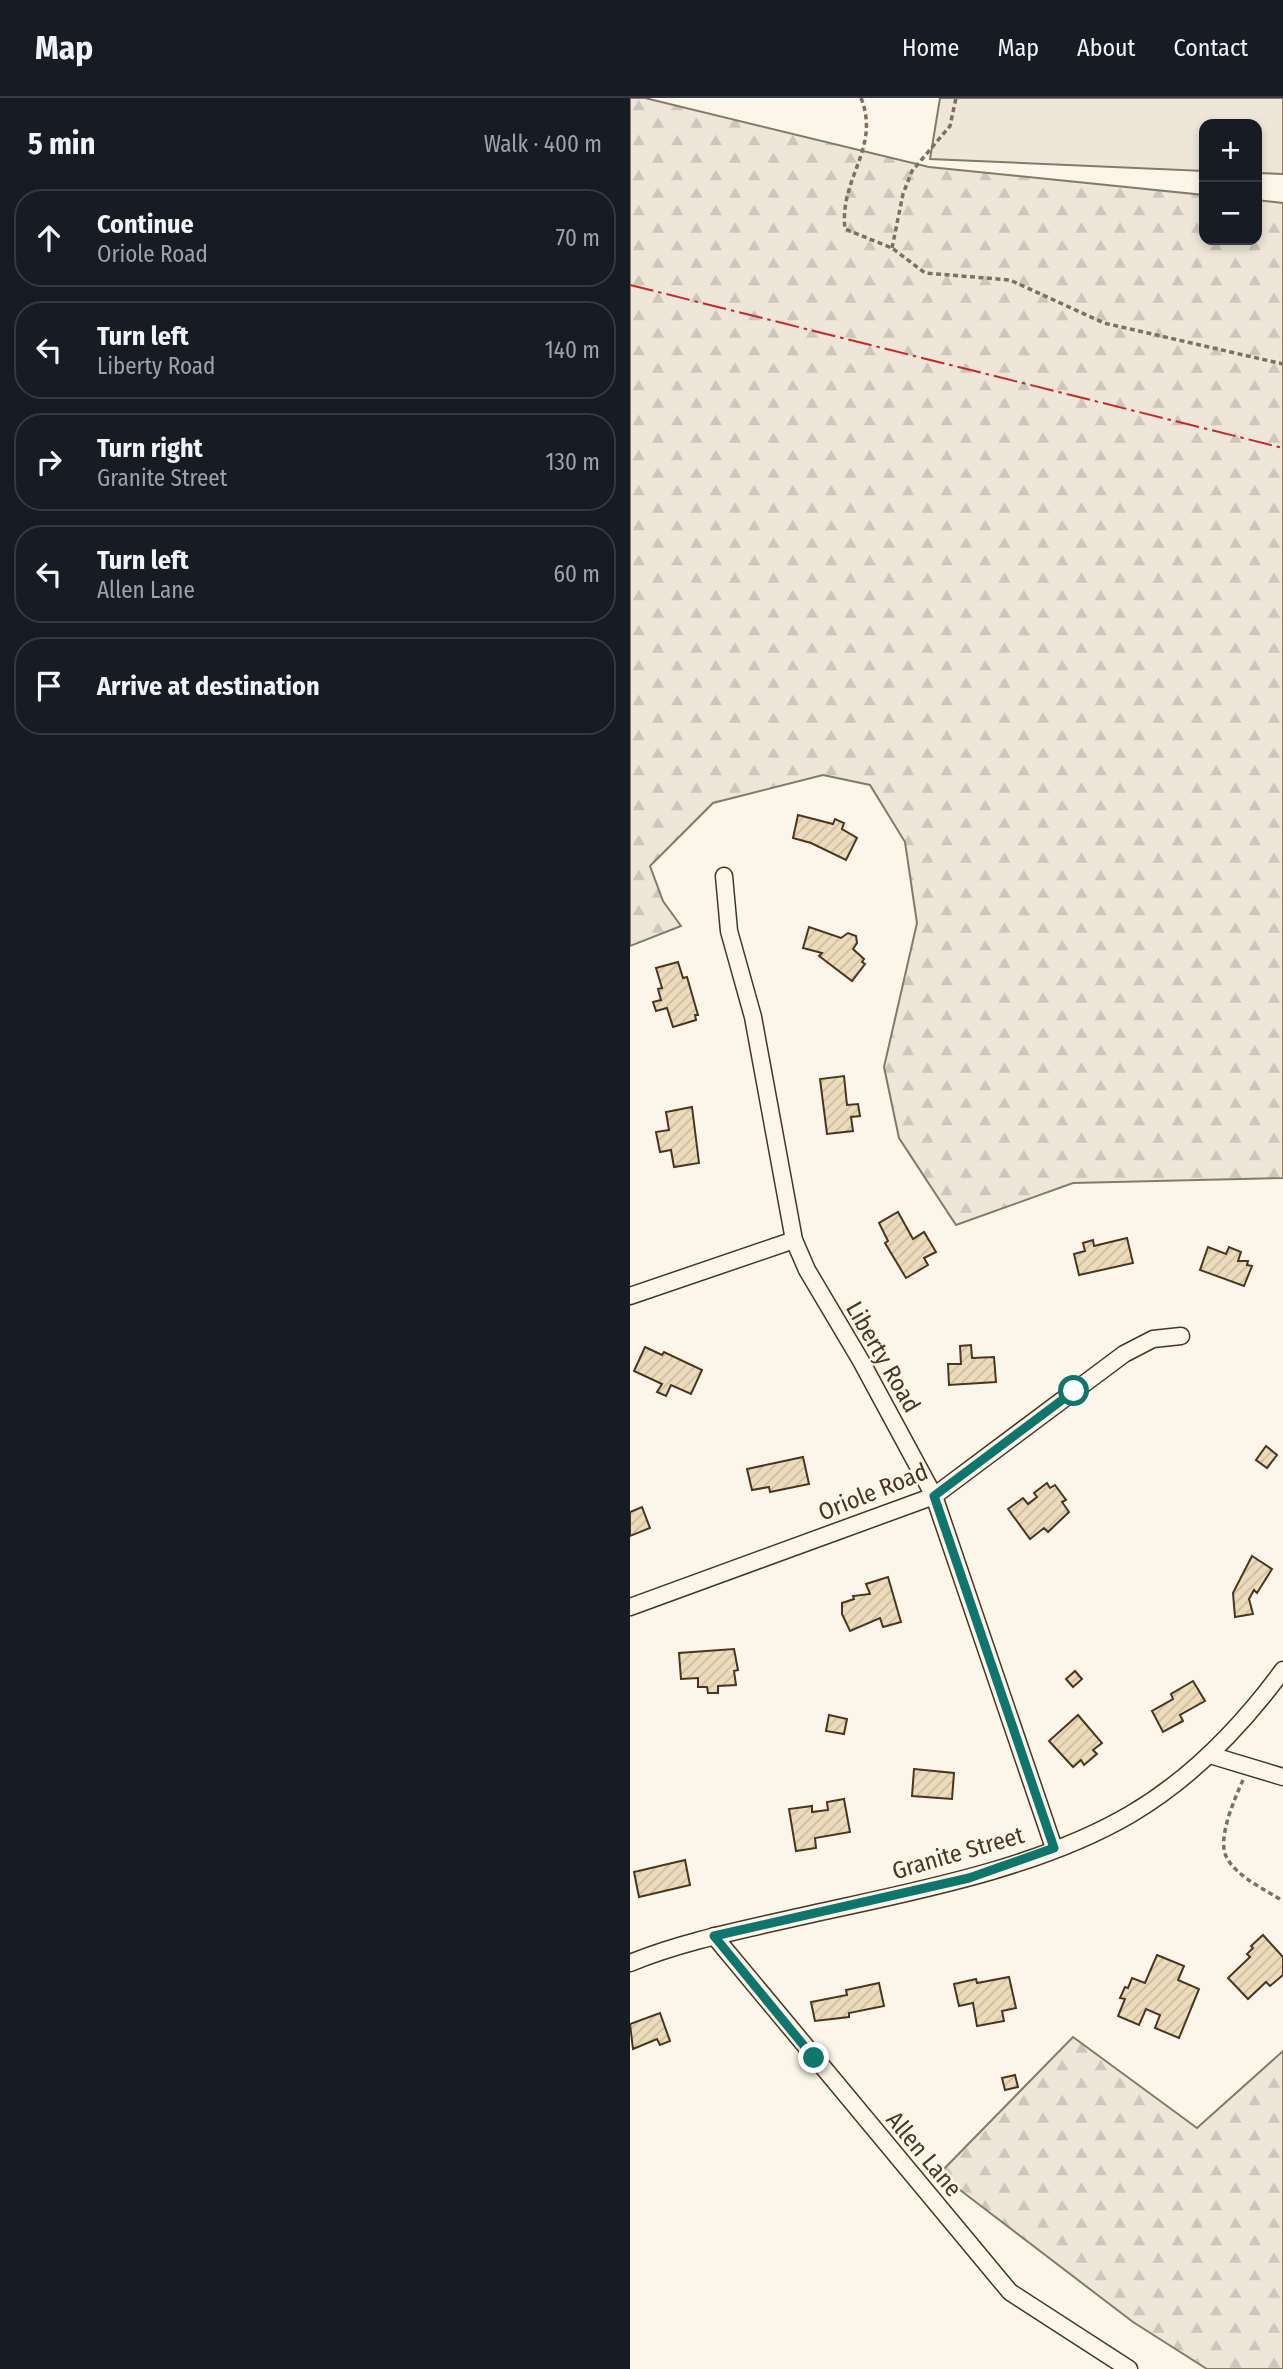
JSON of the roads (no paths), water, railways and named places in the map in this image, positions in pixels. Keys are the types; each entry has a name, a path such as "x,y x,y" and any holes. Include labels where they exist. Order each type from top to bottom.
{"street":[{"name":"Liberty Road","path":"724,876 729,931 753,1017 794,1240 807,1270 861,1361 934,1496 1054,1848"},
{"path":"630,1296 794,1240"},
{"name":"Oriole Road","path":"630,1607 934,1496 1124,1354 1153,1339 1181,1336"},
{"name":"Granite Street","path":"630,1963 714,1936 969,1878 1054,1848 1130,1815 1187,1775 1229,1738 1283,1670"},
{"path":"1210,1755 1248,1769 1283,1777"},
{"name":"Allen Lane","path":"714,1936 1010,2292 1129,2369"}]}
